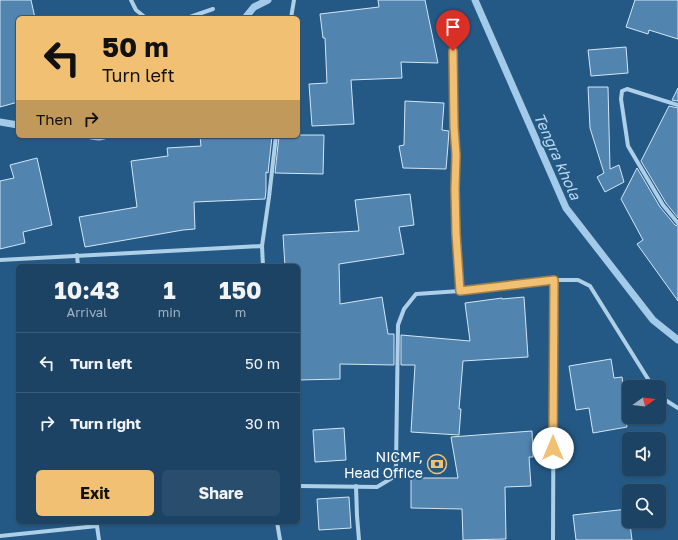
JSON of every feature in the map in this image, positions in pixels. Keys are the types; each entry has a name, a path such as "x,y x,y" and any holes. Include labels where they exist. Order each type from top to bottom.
{"street":[{"path":"131,0 136,10 144,16"},
{"path":"291,16 294,2"},
{"path":"194,16 213,10"},
{"path":"453,51 456,155 456,234 460,291"},
{"path":"678,105 627,89 622,91 621,99 628,146 663,205 678,223"},
{"path":"263,264 262,246 276,138"},
{"path":"0,260 262,246"},
{"path":"77,256 78,264"},
{"path":"553,540 554,280"},
{"path":"300,486 378,487 392,478 396,466 398,325 404,309 416,294 460,291 554,280 578,280 590,286 649,380"},
{"path":"666,400 678,408"},
{"path":"356,486 359,540"},
{"path":"0,536 97,524 99,540"},
{"path":"277,524 280,540"}],"building":[{"path":"0,0 31,0 35,16 16,16 16,103 0,107"},
{"path":"378,0 425,0 438,63 401,62 402,78 351,80 354,124 312,126 309,84 327,83 325,38 323,38 320,14 379,7"},
{"path":"635,0 678,0 678,39 649,30 648,34 626,27"},
{"path":"626,47 628,73 591,76 588,50"},
{"path":"588,87 608,87 610,169 619,165 624,182 605,192 597,177 604,173 590,128"},
{"path":"678,88 678,101 672,100"},
{"path":"405,101 444,103 442,130 449,131 446,169 403,168 399,146 404,145"},
{"path":"669,106 678,108 678,218 666,203 641,161"},
{"path":"300,135 324,135 323,174 275,173 279,138 300,138"},
{"path":"200,138 272,138 268,173 266,172 265,199 194,202 195,229 85,247 79,217 137,207 131,161 168,156 167,148 201,146"},
{"path":"37,158 52,225 23,232 25,243 0,249 0,181 14,178 10,165"},
{"path":"637,168 660,207 675,225 678,226 678,301 637,244 643,240 621,199"},
{"path":"410,194 414,225 399,227 404,254 339,264 340,304 382,297 388,334 394,334 394,365 340,364 340,379 300,380 300,264 285,264 283,235 359,231 355,200"},
{"path":"524,297 528,357 463,361 459,409 461,409 459,435 411,432 415,365 401,365 401,335 470,341 465,303 502,298"},
{"path":"611,359 614,378 622,377 622,424 626,424 627,427 593,433 589,408 576,410 569,366"},
{"path":"344,428 346,460 315,462 313,430"},
{"path":"532,431 533,457 529,457 531,486 505,487 506,539 463,540 462,509 411,508 411,478 458,478 451,437"},
{"path":"349,497 351,528 319,530 317,499"},
{"path":"622,510 622,528 630,528 632,540 576,540 573,515"}],"waterway":[{"name":"Tengra khola","path":"247,16 254,7 268,0"},
{"name":"Tengra khola","path":"475,0 566,208 653,320 678,340"},
{"name":"Tengra khola","path":"0,122 16,125"}],"place":[{"name":"NICMF, Head Office","path":"437,464"}],"route":[{"path":"453,51 456,155 456,234 460,291 554,280 553,448"}]}
